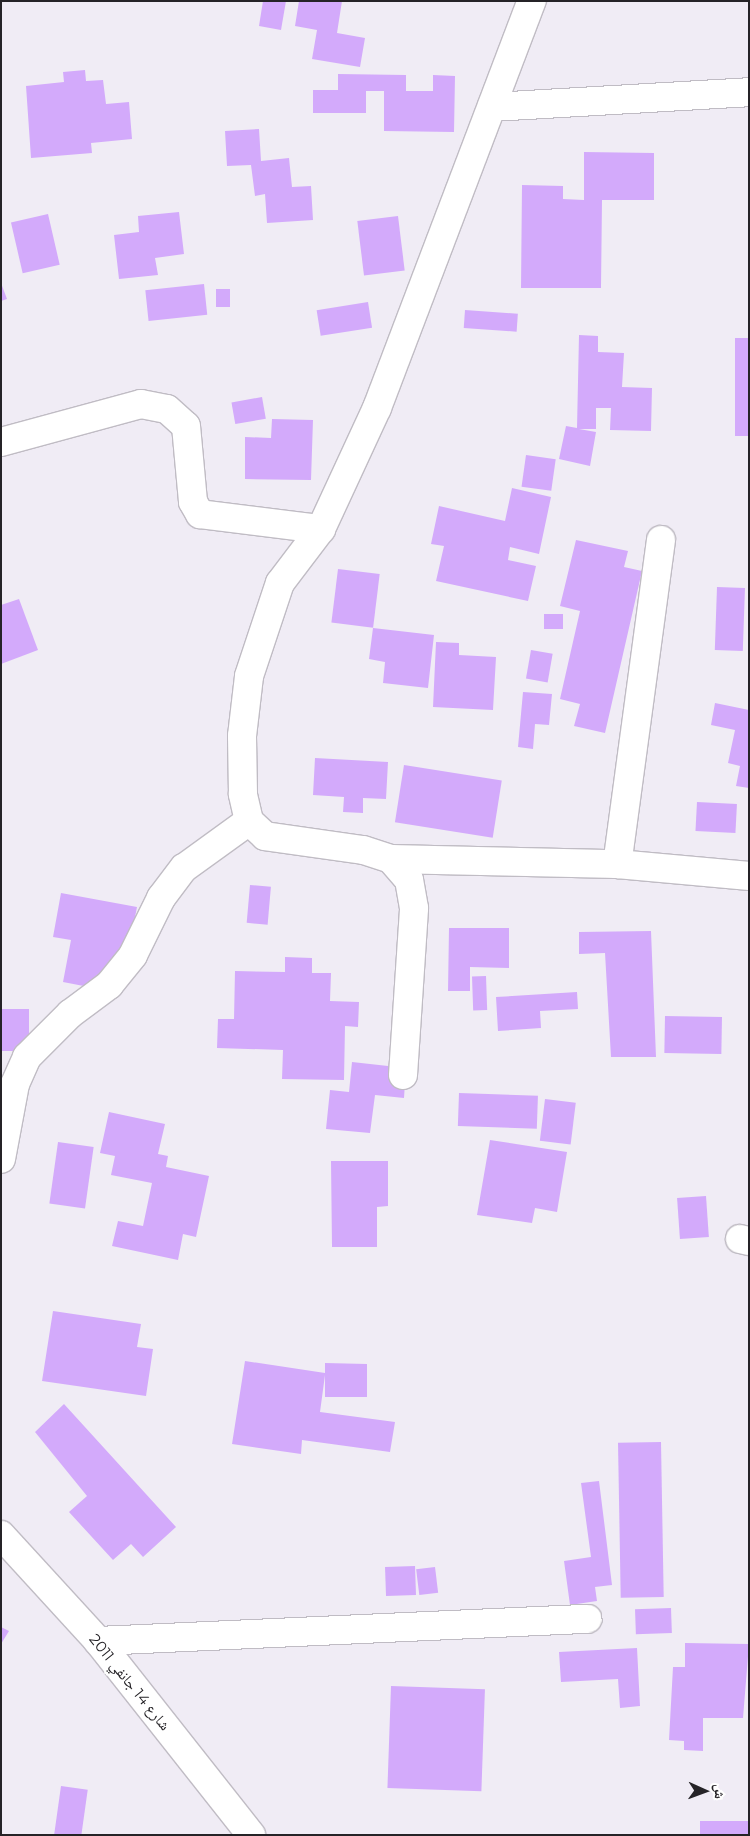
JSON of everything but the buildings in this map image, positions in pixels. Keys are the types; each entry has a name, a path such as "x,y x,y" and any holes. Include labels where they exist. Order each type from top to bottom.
{"street":[{"path":"532,1 377,408 321,529 280,583 249,676 242,736 243,794 249,821 265,836 363,850 391,859 617,864 749,876"},
{"path":"492,107 749,92"},
{"path":"1,442 142,404 167,409 186,426 193,502 200,514 321,529"},
{"path":"617,864 661,540"},
{"path":"1,1159 15,1084 27,1057 44,1037 109,985 133,955 161,898 184,868 249,821"},
{"path":"391,859 409,880 414,908 403,1075"},
{"name":"شارع 14 جانفي 2011","path":"1,1535 98,1641 251,1835"},
{"path":"98,1641 588,1619"}]}
